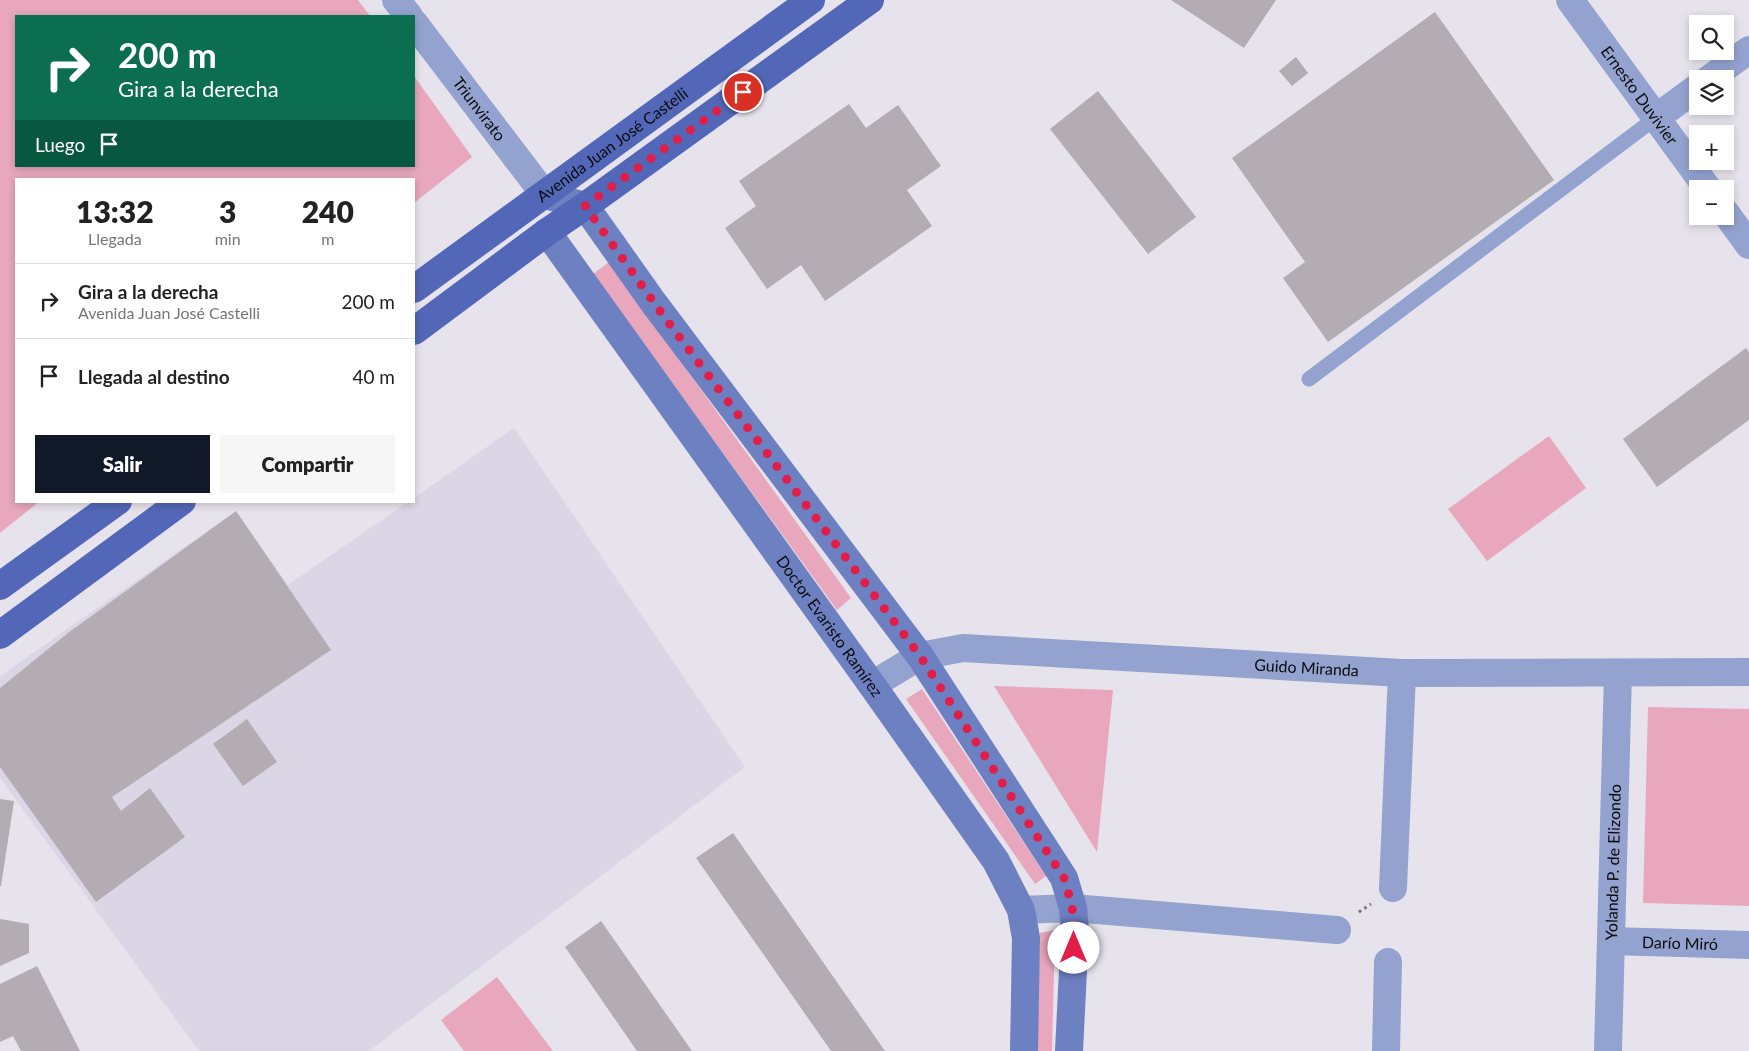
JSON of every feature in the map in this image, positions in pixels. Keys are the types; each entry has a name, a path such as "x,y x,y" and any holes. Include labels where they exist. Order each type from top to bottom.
{"main road":[{"name":"Avenida Juan José Castelli","path":"415,288 811,0"},
{"name":"Avenida Juan José Castelli","path":"415,330 547,232 870,0"},
{"path":"544,195 585,206 665,318 920,656 1064,878 1073,908 1075,930 1069,1051"},
{"name":"Doctor Evaristo Ramírez","path":"547,232 996,861 1021,910 1026,938 1024,1051"},
{"path":"0,586 115,503"},
{"path":"0,635 179,503"}],"street":[{"path":"396,0 408,15"},
{"name":"Ernesto Duvivier","path":"1570,0 1702,180"},
{"name":"Triunvirato","path":"415,24 544,195"},
{"path":"1721,70 1749,50"},
{"path":"1657,117 1689,94"},
{"path":"1734,225 1749,246"},
{"name":"Guido Miranda","path":"872,685 920,656 963,648 1402,673 1749,672"},
{"path":"1393,888 1402,673"},
{"name":"Yolanda P. de Elizondo","path":"1608,1051 1618,673"},
{"path":"1021,910 1073,908 1337,930"},
{"name":"Darío Miró","path":"1611,941 1749,944"},
{"path":"1386,1051 1388,962"}],"lane":[{"path":"1309,379 1657,117"}],"shaded area":[{"path":"0,0 358,0 369,15 15,15 15,167 415,167 415,77 472,157 415,202 415,178 15,178 15,503 38,503 0,533"},
{"path":"609,262 851,598 837,610 593,274"},
{"path":"514,428 745,767 369,1051 199,1051 0,778 0,676 236,511 288,585 406,503 415,503 415,497"},
{"path":"1549,436 1586,488 1487,561 1448,509"},
{"path":"994,686 1113,690 1097,852"},
{"path":"922,689 1046,876 1035,884 906,699"},
{"path":"1648,707 1749,709 1749,906 1643,903"},
{"path":"1055,930 1052,1051 1037,1051 1040,933"},
{"path":"497,977 553,1051 464,1051 441,1020"}],"building":[{"path":"1171,0 1276,0 1244,48"},
{"path":"1435,12 1554,180 1328,342 1283,278 1305,262 1232,158"},
{"path":"1296,57 1308,73 1292,86 1279,71"},
{"path":"1098,91 1196,217 1148,254 1050,129"},
{"path":"849,104 866,128 898,105 941,166 907,190 932,226 825,301 801,265 767,289 725,228 756,206 739,181"},
{"path":"1746,348 1749,352 1749,420 1657,487 1623,439"},
{"path":"236,511 331,650 112,797 121,811 150,788 185,837 96,902 0,767 0,688 68,633"},
{"path":"247,719 277,762 243,786 213,744"},
{"path":"0,799 14,801 1,886 0,886"},
{"path":"733,833 885,1051 831,1051 696,858"},
{"path":"0,919 29,924 29,953 0,966"},
{"path":"601,921 692,1051 637,1051 565,947"},
{"path":"37,966 80,1051 21,1051 13,1036 0,1042 0,984"}],"route":[{"path":"743,92 585,206 665,318 920,656 1064,878 1073,908 1074,948"}]}
